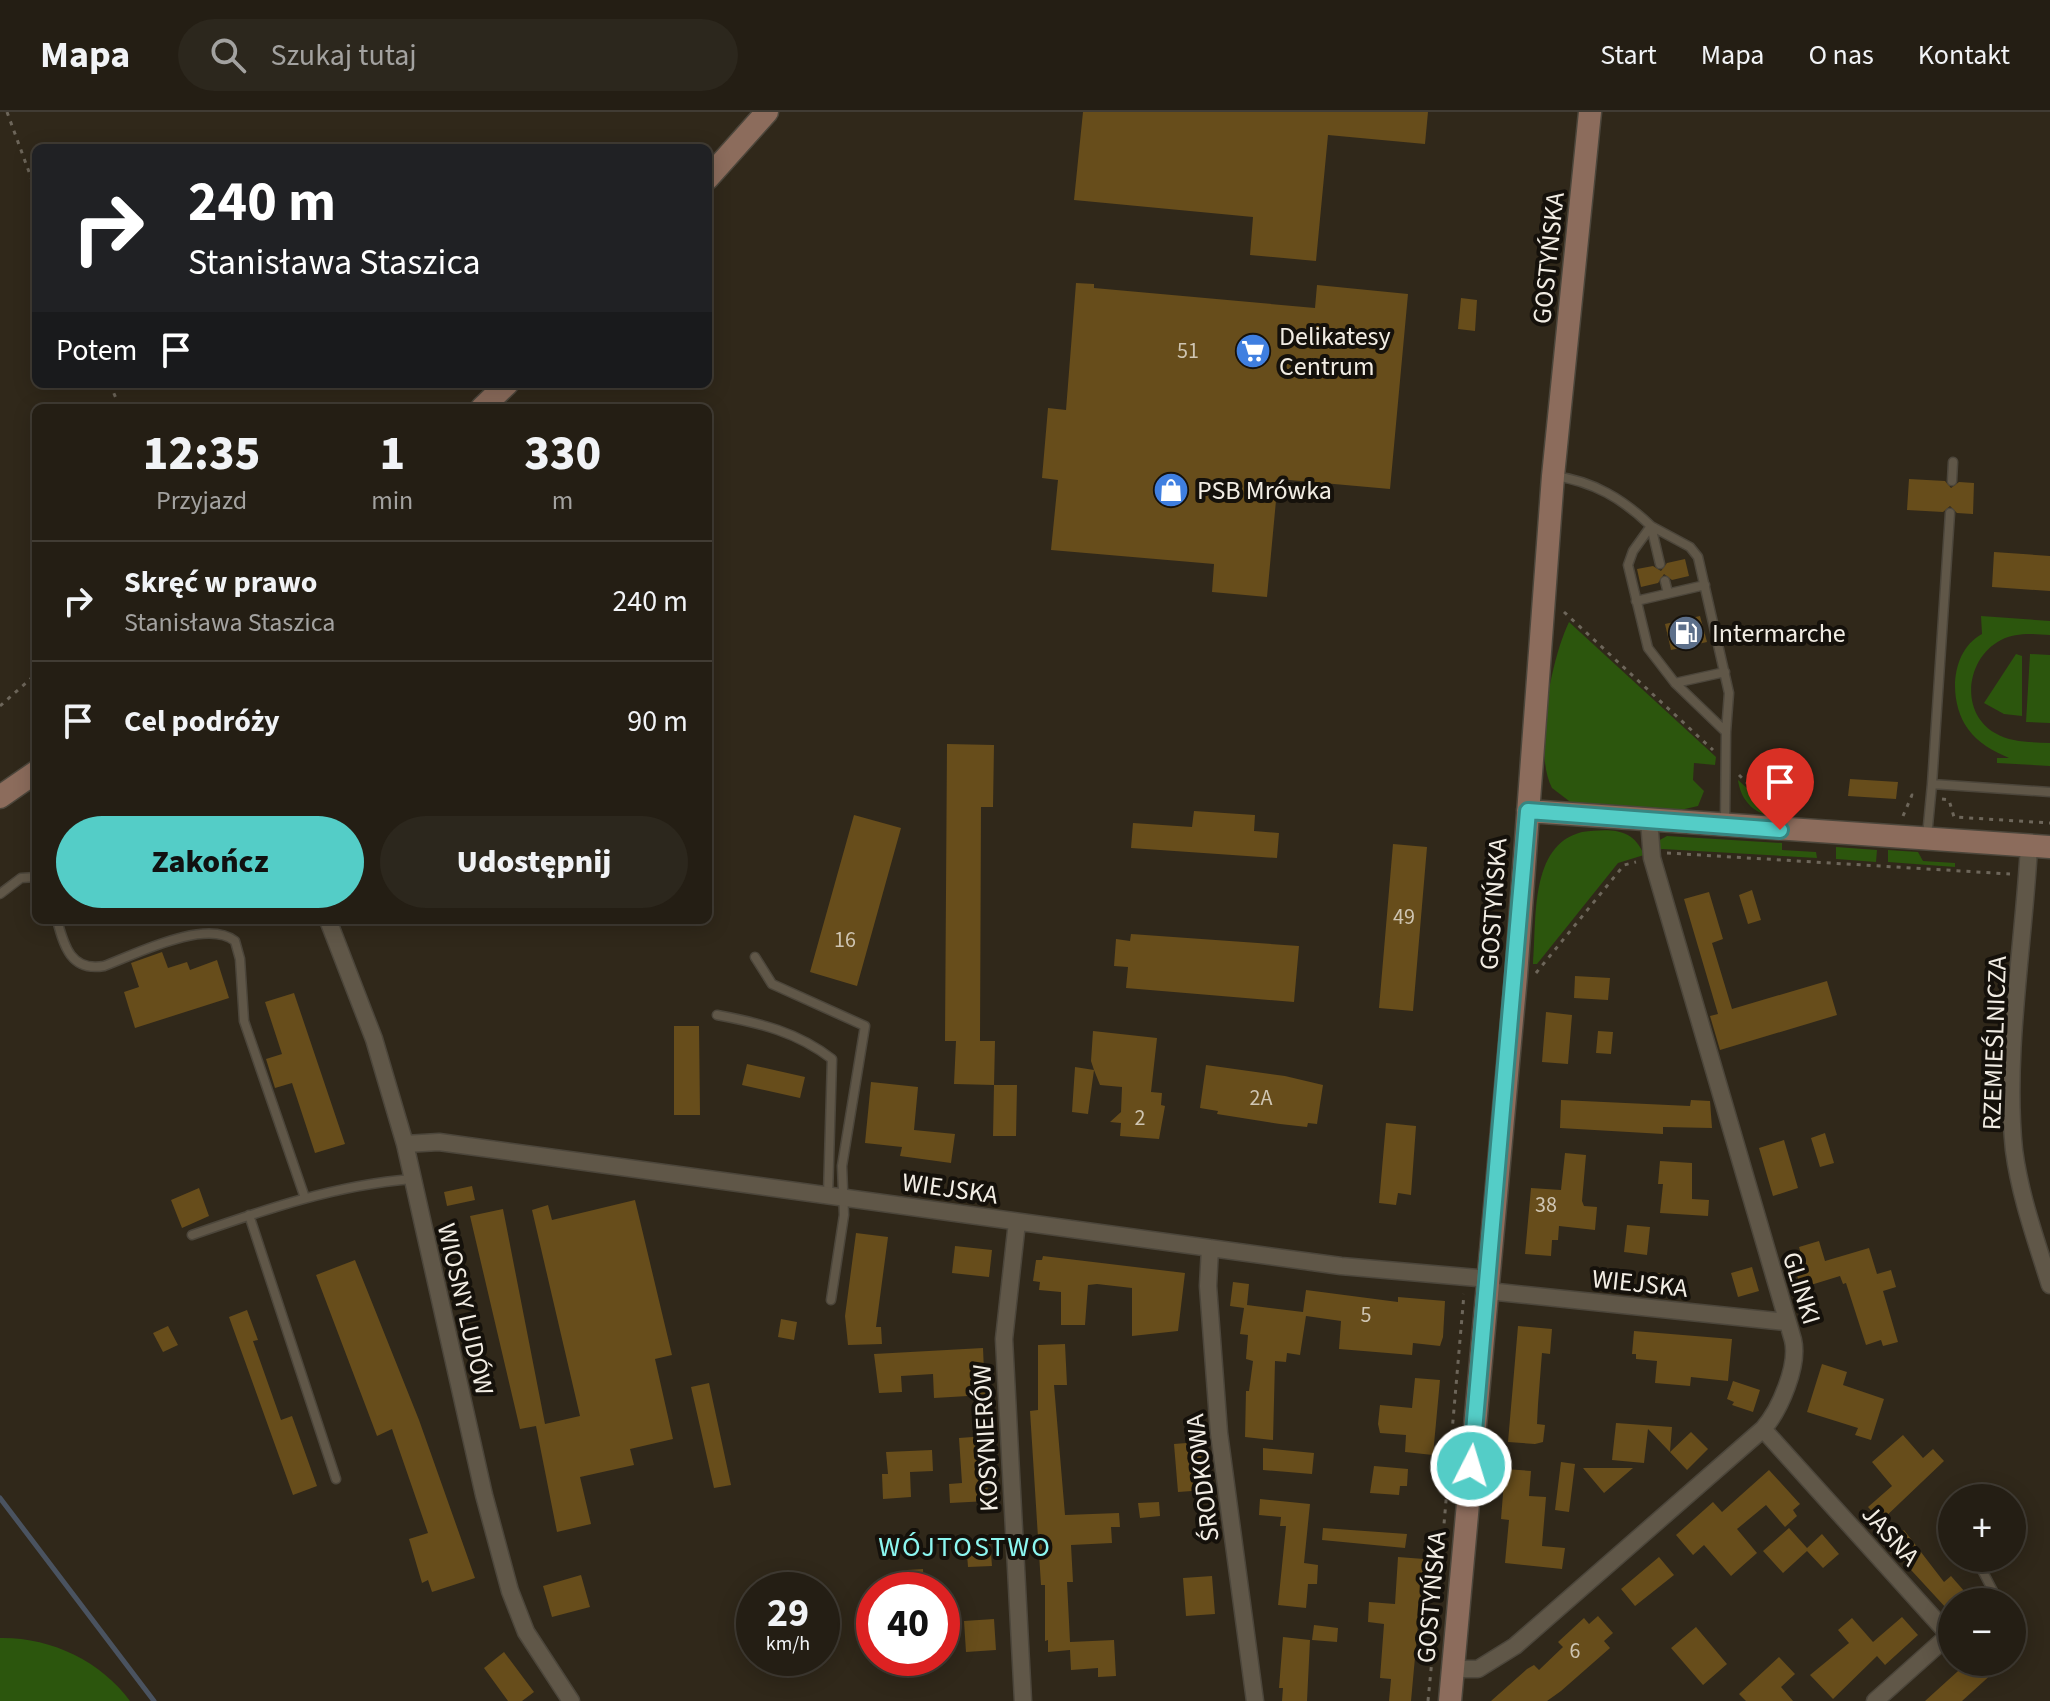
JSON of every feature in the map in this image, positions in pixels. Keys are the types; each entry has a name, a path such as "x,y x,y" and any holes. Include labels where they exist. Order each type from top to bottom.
{"main road":[{"path":"712,174 767,112"},
{"name":"GOSTYŃSKA","path":"1450,1701 1528,811 1553,476 1590,112"},
{"path":"486,404 503,388"},
{"path":"0,797 32,775"},
{"path":"1528,811 2040,846"}],"street":[{"name":"GLINKI","path":"1453,1669 1478,1669 1515,1646 1763,1429 1776,1409 1794,1358 1795,1346 1652,858 1649,820"},
{"name":"RZEMIEŚLNICZA","path":"2040,846 2028,876 2012,1099 2014,1150 2023,1200 2050,1285"},
{"name":"WIOSNY LUDÓW","path":"330,924 374,1039 405,1144 505,1577 526,1632 571,1701"},
{"name":"WIEJSKA","path":"405,1144 439,1142 1341,1266 1786,1322"},
{"name":"KOSYNIERÓW","path":"1017,1222 1004,1339 1023,1701"},
{"name":"ŚRODKOWA","path":"1210,1248 1208,1286 1219,1433 1255,1701"},
{"name":"JASNA","path":"1763,1429 1938,1621"},
{"name":"JASNA","path":"1875,1701 1938,1645"}],"lane":[{"path":"1952,481 1953,462"},
{"path":"1553,476 1585,483 1611,495 1651,526 1695,552 1730,702 1726,732 1725,826"},
{"path":"1927,839 1950,513"},
{"path":"1651,526 1660,564"},
{"path":"1651,526 1629,558 1648,648 1675,683 1726,732"},
{"path":"1665,581 1668,593"},
{"path":"1636,601 1705,585"},
{"path":"1675,683 1725,672"},
{"path":"1932,784 2050,792"},
{"path":"0,894 21,878 32,877"},
{"path":"58,924 68,954 87,967 104,966 203,933 221,933 235,941 240,959 244,1021 305,1198"},
{"path":"755,957 772,984 865,1026 835,1196"},
{"path":"717,1015 775,1026 832,1059 835,1196 844,1215 831,1300"},
{"path":"192,1235 305,1198 412,1179"},
{"path":"249,1215 336,1479"}],"path":[{"path":"7,112 32,180"},
{"path":"1564,612 1715,750"},
{"path":"0,706 32,678"},
{"path":"1740,763 1739,776 1778,813"},
{"path":"1899,819 1907,812 1912,795 1919,796"},
{"path":"1942,799 1949,800 1954,817 2050,823"},
{"path":"1535,977 1624,865 1664,853 2028,876"},
{"path":"1960,863 1960,871"},
{"path":"1438,1594 1464,1290"},
{"path":"1428,1701 1434,1640"}],"green space":[{"path":"1981,616 2050,621 2050,635 2013,636 1989,648 1980,659 1971,685 1976,712 1983,724 2008,739 2050,743 2050,766 1997,763 1997,758 2009,758 1976,738 1962,718 1955,692 1958,664 1971,642 1982,634"},
{"path":"1569,622 1716,757 1715,765 1694,763 1693,780 1704,791 1698,806 1676,811 1573,804 1552,788 1544,752 1544,729 1556,658"},
{"path":"2016,654 2022,656 2022,716 2004,714 1984,703"},
{"path":"2030,654 2050,655 2050,723 2026,722"},
{"path":"1738,780 1779,817 1763,814 1751,806 1742,795"},
{"path":"1582,832 1619,832 1633,839 1644,855 1618,863 1537,964 1533,964 1536,906 1544,868 1565,840"},
{"path":"1667,836 1782,843 1782,850 1816,852 1817,858 1662,849 1655,852 1658,841"},
{"path":"1836,847 1877,850 1876,862 1836,859"},
{"path":"1888,850 1918,852 1923,861 1955,863 1955,867 1888,862"},
{"path":"0,1638 37,1642 73,1654 104,1674 130,1701 0,1701"}],"building":[{"path":"1083,112 1428,112 1425,144 1328,135 1316,261 1250,255 1253,217 1074,200"},
{"path":"1076,283 1094,284 1094,288 1315,308 1317,285 1408,294 1390,489 1278,479 1267,597 1212,592 1214,564 1051,550 1058,480 1042,478 1048,408 1066,410"},
{"path":"1461,298 1477,300 1475,331 1458,329"},
{"path":"1909,479 1945,481 1951,488 1959,482 1974,483 1973,514 1957,513 1950,506 1943,512 1907,510"},
{"path":"1994,552 2050,556 2050,591 1992,587"},
{"path":"1685,559 1689,576 1672,580 1664,574 1658,583 1641,587 1637,569 1653,566 1661,571 1667,563"},
{"name":"Intermarche","path":"1700,616 1707,642 1671,650 1665,624"},
{"path":"947,744 994,745 993,807 981,807 980,1041 995,1041 994,1085 954,1084 956,1041 945,1041"},
{"path":"1850,779 1898,782 1896,799 1848,796"},
{"path":"1194,811 1255,815 1254,831 1279,833 1277,858 1131,848 1133,823 1192,827"},
{"path":"854,815 901,828 857,986 810,972"},
{"path":"1393,844 1427,847 1413,1011 1379,1008"},
{"path":"1752,890 1761,920 1748,924 1739,895"},
{"path":"1709,892 1723,939 1712,943 1732,1009 1827,981 1837,1015 1720,1050 1710,1016 1718,1014 1684,899"},
{"path":"1131,934 1299,946 1294,1002 1126,988 1128,967 1114,966 1116,939 1130,941"},
{"path":"162,952 168,968 187,962 190,970 217,960 229,998 135,1028 124,992 139,987 131,963"},
{"path":"1575,976 1610,978 1608,1000 1574,998"},
{"path":"294,993 345,1144 315,1153 292,1083 275,1088 266,1059 282,1054 265,1002"},
{"path":"1546,1012 1572,1015 1568,1064 1542,1062"},
{"path":"674,1026 699,1026 700,1115 674,1115"},
{"path":"1093,1031 1157,1038 1151,1092 1162,1093 1161,1105 1165,1106 1159,1139 1120,1136 1121,1123 1110,1122 1121,1112 1122,1087 1100,1085 1091,1061"},
{"path":"1598,1031 1613,1032 1611,1054 1596,1053"},
{"path":"747,1064 805,1077 800,1098 742,1085"},
{"path":"1206,1065 1285,1076 1323,1085 1317,1124 1308,1123 1307,1127 1280,1124 1217,1114 1218,1111 1200,1108"},
{"path":"1075,1067 1094,1070 1088,1114 1072,1112"},
{"path":"871,1082 918,1087 914,1130 955,1134 951,1163 900,1156 902,1147 865,1143"},
{"path":"994,1085 1017,1085 1016,1136 993,1136"},
{"path":"1561,1100 1690,1106 1691,1100 1710,1101 1712,1128 1663,1127 1663,1134 1560,1128"},
{"path":"1386,1123 1416,1126 1411,1195 1398,1193 1396,1205 1379,1203"},
{"path":"1825,1133 1834,1163 1820,1167 1811,1138"},
{"path":"1784,1140 1798,1188 1773,1196 1759,1148"},
{"path":"1565,1153 1586,1155 1582,1201 1584,1206 1597,1207 1595,1230 1559,1226 1558,1240 1552,1240 1551,1256 1525,1254 1531,1188 1561,1190"},
{"path":"1660,1161 1692,1163 1692,1199 1709,1200 1708,1216 1660,1213 1663,1184 1658,1184"},
{"path":"472,1186 475,1200 447,1206 444,1192"},
{"path":"199,1188 209,1216 182,1228 171,1200"},
{"path":"635,1200 672,1355 655,1359 673,1439 630,1449 634,1465 580,1477 591,1524 557,1532 536,1426 520,1429 470,1216 503,1209 545,1424 580,1416 532,1210 548,1205 552,1220"},
{"path":"1627,1225 1650,1227 1647,1255 1624,1252"},
{"path":"856,1233 888,1237 876,1327 881,1327 882,1344 848,1345 845,1316"},
{"path":"1819,1241 1825,1261 1869,1248 1877,1274 1891,1270 1896,1287 1883,1291 1898,1342 1883,1346 1881,1340 1866,1345 1846,1283 1843,1284 1840,1276 1801,1288 1791,1257 1801,1254 1799,1247"},
{"path":"955,1246 992,1250 989,1277 952,1273"},
{"path":"1043,1256 1185,1273 1178,1331 1132,1336 1132,1288 1097,1284 1088,1285 1085,1325 1061,1325 1061,1292 1039,1290 1040,1282 1033,1281 1036,1260 1042,1260"},
{"path":"355,1260 419,1420 475,1578 432,1592 428,1580 422,1583 409,1539 428,1533 392,1429 377,1436 316,1275"},
{"path":"1752,1267 1759,1291 1738,1297 1731,1273"},
{"path":"1653,1273 1668,1274 1666,1289 1651,1288"},
{"path":"1233,1282 1249,1284 1247,1305 1303,1312 1306,1290 1398,1302 1398,1297 1445,1301 1443,1337 1440,1346 1413,1343 1412,1355 1339,1349 1341,1321 1306,1316 1300,1355 1287,1353 1286,1362 1275,1361 1273,1440 1245,1437 1246,1391 1249,1391 1253,1361 1246,1359 1248,1335 1240,1334 1244,1308 1230,1306"},
{"path":"247,1310 258,1340 253,1341 281,1420 292,1416 317,1486 293,1495 229,1317"},
{"path":"781,1319 797,1322 794,1340 778,1337"},
{"path":"168,1326 178,1345 163,1352 153,1333"},
{"path":"1518,1326 1552,1329 1550,1354 1542,1353 1537,1424 1545,1425 1543,1442 1535,1444 1508,1442"},
{"path":"1634,1331 1732,1339 1728,1381 1691,1377 1690,1386 1655,1383 1657,1361 1636,1359 1636,1354 1632,1354"},
{"path":"1065,1344 1067,1385 1054,1385 1065,1515 1119,1513 1120,1527 1111,1527 1112,1543 1071,1545 1073,1582 1067,1582 1070,1642 1114,1640 1116,1676 1098,1677 1098,1668 1071,1670 1070,1650 1048,1652 1048,1640 1045,1641 1045,1585 1041,1585 1030,1411 1038,1410 1038,1345"},
{"path":"983,1348 985,1395 934,1398 933,1374 901,1376 902,1392 879,1393 874,1354"},
{"path":"1822,1364 1847,1372 1843,1385 1884,1399 1871,1440 1855,1435 1858,1428 1807,1412"},
{"path":"1415,1378 1440,1380 1433,1455 1405,1452 1406,1435 1380,1433 1380,1405 1412,1408"},
{"path":"1733,1381 1760,1390 1753,1412 1732,1405 1734,1402 1727,1399"},
{"path":"709,1383 731,1485 714,1488 691,1387"},
{"path":"1616,1423 1672,1427 1670,1452 1691,1432 1708,1449 1687,1470 1648,1429 1644,1463 1612,1460"},
{"path":"1903,1435 1923,1458 1933,1449 1944,1461 1881,1521 1868,1507 1892,1486 1872,1462"},
{"path":"986,1436 988,1501 950,1503 949,1484 962,1483 959,1438"},
{"path":"1199,1442 1206,1490 1178,1492 1174,1444"},
{"path":"1263,1448 1314,1453 1312,1474 1263,1470"},
{"path":"932,1450 933,1471 910,1472 911,1497 883,1499 882,1474 888,1474 886,1452"},
{"path":"1561,1462 1575,1464 1569,1512 1555,1510"},
{"path":"1374,1466 1408,1469 1407,1486 1400,1486 1399,1495 1370,1493"},
{"path":"1583,1468 1633,1468 1604,1493"},
{"path":"1505,1469 1531,1471 1529,1496 1546,1497 1542,1546 1565,1548 1562,1569 1505,1563 1509,1520 1501,1519"},
{"path":"1769,1470 1800,1504 1793,1510 1797,1516 1785,1527 1766,1505 1737,1529 1757,1553 1731,1576 1704,1545 1693,1555 1676,1535 1713,1502 1722,1512"},
{"path":"1260,1499 1310,1504 1304,1563 1318,1565 1317,1584 1308,1584 1306,1608 1278,1605 1286,1526 1280,1526 1281,1517 1259,1515"},
{"path":"1159,1502 1160,1516 1140,1518 1138,1503"},
{"path":"1323,1528 1407,1534 1405,1548 1322,1540"},
{"path":"1789,1528 1807,1548 1822,1534 1839,1554 1823,1568 1807,1551 1783,1573 1763,1551"},
{"path":"1904,1530 1944,1582 1951,1576 1962,1588 1938,1588 1938,1599 1888,1545"},
{"path":"990,1541 992,1566 968,1567 966,1542"},
{"path":"1398,1557 1424,1559 1411,1701 1389,1701 1391,1679 1380,1678 1384,1624 1368,1622 1369,1602 1395,1604"},
{"path":"1659,1557 1674,1575 1635,1606 1621,1589"},
{"path":"923,1569 923,1572 907,1572"},
{"path":"581,1575 590,1607 552,1617 543,1586"},
{"path":"1212,1576 1215,1614 1186,1616 1183,1578"},
{"path":"1598,1616 1613,1633 1604,1641 1610,1648 1561,1691 1547,1701 1491,1701 1527,1669 1534,1665 1539,1670 1563,1647 1558,1642 1584,1618 1589,1624"},
{"path":"1902,1617 1918,1635 1885,1665 1877,1656 1833,1699 1810,1675 1849,1643 1838,1630 1852,1618 1873,1642"},
{"path":"994,1619 996,1650 966,1652 964,1621"},
{"path":"1314,1625 1338,1628 1337,1642 1312,1640"},
{"path":"1696,1627 1727,1664 1703,1685 1671,1648"},
{"path":"1283,1637 1310,1640 1307,1701 1282,1701 1283,1688 1279,1688"},
{"path":"504,1652 534,1692 522,1701 508,1701 484,1668"},
{"path":"1779,1657 1795,1674 1781,1687 1793,1701 1746,1701 1739,1694"},
{"path":"1953,1676 1990,1676 1962,1701 1925,1701"}],"waterway":[{"path":"0,1498 154,1701"}],"place":[{"name":"Delikatesy Centrum","path":"1253,351"},
{"name":"PSB Mrówka","path":"1171,490"},
{"name":"Intermarche","path":"1686,633"}],"district":[{"name":"WÓJTOSTWO","path":"965,1546"}],"route":[{"path":"1471,1466 1528,811 1780,830"}]}
